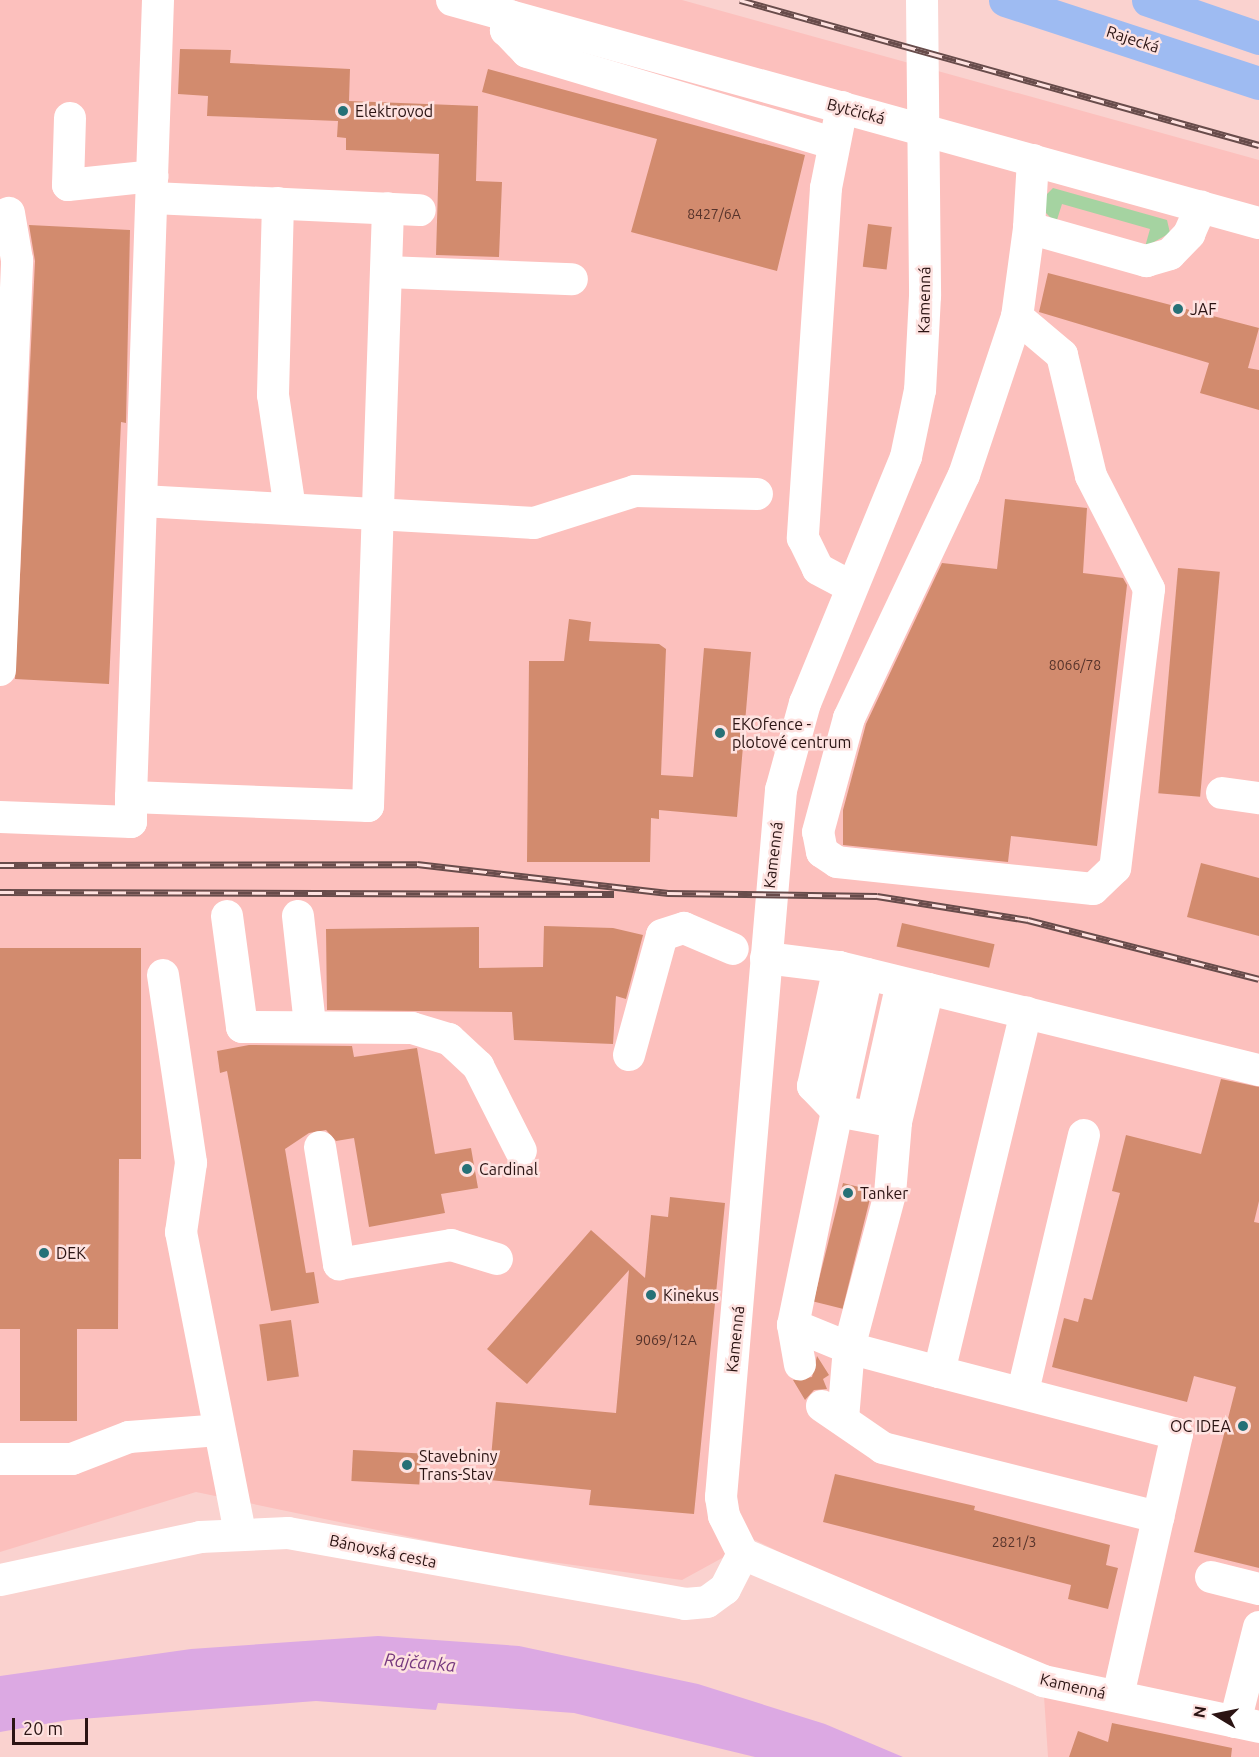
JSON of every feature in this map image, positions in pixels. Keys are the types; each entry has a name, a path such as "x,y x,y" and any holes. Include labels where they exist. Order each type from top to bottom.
{"main road":[{"name":"Rajecká","path":"1005,0 1259,83"},
{"path":"1148,0 1259,38"}],"street":[{"path":"0,817 131,822 158,0"},
{"name":"Bytčická","path":"452,0 1259,223"},
{"name":"Kamenná","path":"922,0 925,221 923,355 915,421 896,485 805,703 781,790 721,1497 743,1554 1043,1681 1247,1724"},
{"path":"510,16 506,30 527,52 833,143"},
{"path":"842,107 833,143 803,476 803,538 818,569 852,587"},
{"path":"70,118 68,185 153,187 278,203 420,210"},
{"path":"1017,317 1062,355 1091,476 1149,589 1115,868 1093,889 837,862 822,852 818,832 849,718 964,475 1017,317 1029,228 1033,160"},
{"path":"278,203 273,395 290,509"},
{"path":"1029,228 1146,261 1170,254 1189,234 1201,207"},
{"path":"131,796 368,806 388,208"},
{"path":"0,670 17,260 9,213"},
{"path":"386,272 573,279"},
{"path":"142,501 534,524 635,491 757,494"},
{"path":"1222,793 1259,798"},
{"path":"227,916 242,1027 310,1024 412,1028 448,1039 478,1066 521,1151"},
{"path":"297,916 310,1024"},
{"path":"628,1055 662,935 684,928 733,949"},
{"path":"766,958 853,970 1259,1070"},
{"path":"853,970 813,1086 837,1111 884,1120"},
{"path":"163,975 190,1163 181,1232 240,1532"},
{"path":"915,986 884,1120 890,1194 832,1413 883,1448 1158,1517"},
{"path":"939,1372 1026,1012"},
{"path":"800,1364 793,1325 837,1111"},
{"path":"1023,1391 1084,1135"},
{"path":"320,1147 339,1264 452,1245 496,1259"},
{"path":"793,1325 849,1348 1023,1391 1177,1434 1118,1696"},
{"path":"0,1459 72,1459 129,1437 219,1430"},
{"name":"Bánovská cesta","path":"0,1580 240,1532 338,1541 685,1604 707,1602 725,1589 743,1554"},
{"path":"1211,1577 1259,1589"},
{"path":"1247,1724 1259,1627"}],"shaded area":[{"path":"0,0 682,0 1259,160 1259,1757 1048,1757 1043,1681 755,1540 682,1580 487,1553 196,1492 0,1552"}],"green space":[{"path":"1053,188 1167,220 1170,233 1145,247 1150,229 1062,204 1056,223 1046,213 1046,195"}],"water":[{"name":"Rajčanka","path":"378,1636 519,1646 698,1684 825,1724 903,1757 755,1757 574,1713 438,1703 436,1710 316,1701 68,1720 0,1732 0,1676 191,1649"}],"building":[{"name":"Elektrovod","path":"180,49 231,50 230,63 350,69 349,101 478,106 476,181 502,182 499,257 436,255 439,154 346,150 346,138 337,137 338,121 207,116 208,96 178,94"},
{"path":"488,69 805,155 777,271 631,232 657,139 482,92"},
{"path":"868,224 892,227 887,270 863,267"},
{"path":"29,225 130,230 126,423 121,422 109,684 15,679 35,261"},
{"path":"1048,273 1259,328 1248,368 1259,370 1259,410 1200,393 1209,363 1039,312"},
{"path":"1005,499 1087,508 1083,573 1123,578 1127,585 1097,846 1011,836 1008,862 843,845 843,810 866,724 942,563 997,569"},
{"path":"1178,568 1220,572 1200,797 1158,793"},
{"path":"569,619 591,622 589,641 659,644 666,649 661,775 693,777 704,648 751,652 737,817 659,810 659,819 651,818 650,862 527,862 529,661 564,661"},
{"path":"1201,863 1259,878 1259,936 1187,917"},
{"path":"902,923 995,944 989,968 897,946"},
{"path":"544,926 613,928 643,935 626,999 616,996 613,1044 514,1040 512,1012 327,1010 326,929 479,927 479,968 543,967"},
{"path":"0,948 141,948 141,1159 119,1159 118,1329 77,1329 77,1421 20,1421 20,1329 0,1329"},
{"path":"249,1045 352,1046 354,1057 417,1048 435,1154 471,1148 478,1188 441,1194 445,1213 369,1227 354,1138 336,1141 326,1130 309,1133 285,1149 306,1273 314,1272 319,1303 271,1311 227,1071 220,1073 217,1051"},
{"path":"1221,1079 1259,1087 1259,1201 1254,1222 1259,1223 1259,1568 1194,1552 1236,1387 1194,1376 1187,1402 1052,1367 1064,1318 1078,1322 1084,1298 1092,1300 1120,1193 1112,1191 1126,1135 1201,1154"},
{"path":"843,1183 872,1190 843,1309 813,1301"},
{"path":"670,1197 725,1203 694,1514 589,1505 591,1490 489,1480 496,1402 616,1413 629,1270 527,1384 487,1349 591,1230 645,1278 651,1215 668,1217"},
{"path":"291,1320 299,1376 267,1381 259,1324"},
{"path":"817,1356 829,1375 823,1379 827,1389 814,1390 805,1400 793,1380 812,1377"},
{"path":"353,1450 421,1454 419,1485 351,1481"},
{"path":"835,1474 975,1506 974,1510 1110,1545 1106,1565 1118,1568 1108,1609 1068,1599 1071,1585 823,1522"},
{"path":"1112,1723 1232,1748 1231,1757 1069,1757 1078,1731 1108,1742"}],"railway":[{"path":"740,0 1259,145"},
{"path":"0,865 417,864 668,893 877,896 1028,920 1259,979"},
{"path":"0,892 614,894"}],"place":[{"name":"Elektrovod","path":"343,111"},
{"name":"JAF","path":"1178,309"},
{"name":"EKOfence - plotové centrum","path":"720,733"},
{"name":"Cardinal","path":"467,1169"},
{"name":"Tanker","path":"848,1193"},
{"name":"DEK","path":"44,1253"},
{"name":"Kinekus","path":"651,1295"},
{"name":"OC IDEA","path":"1243,1426"},
{"name":"Stavebniny Trans-Stav","path":"407,1465"}]}
